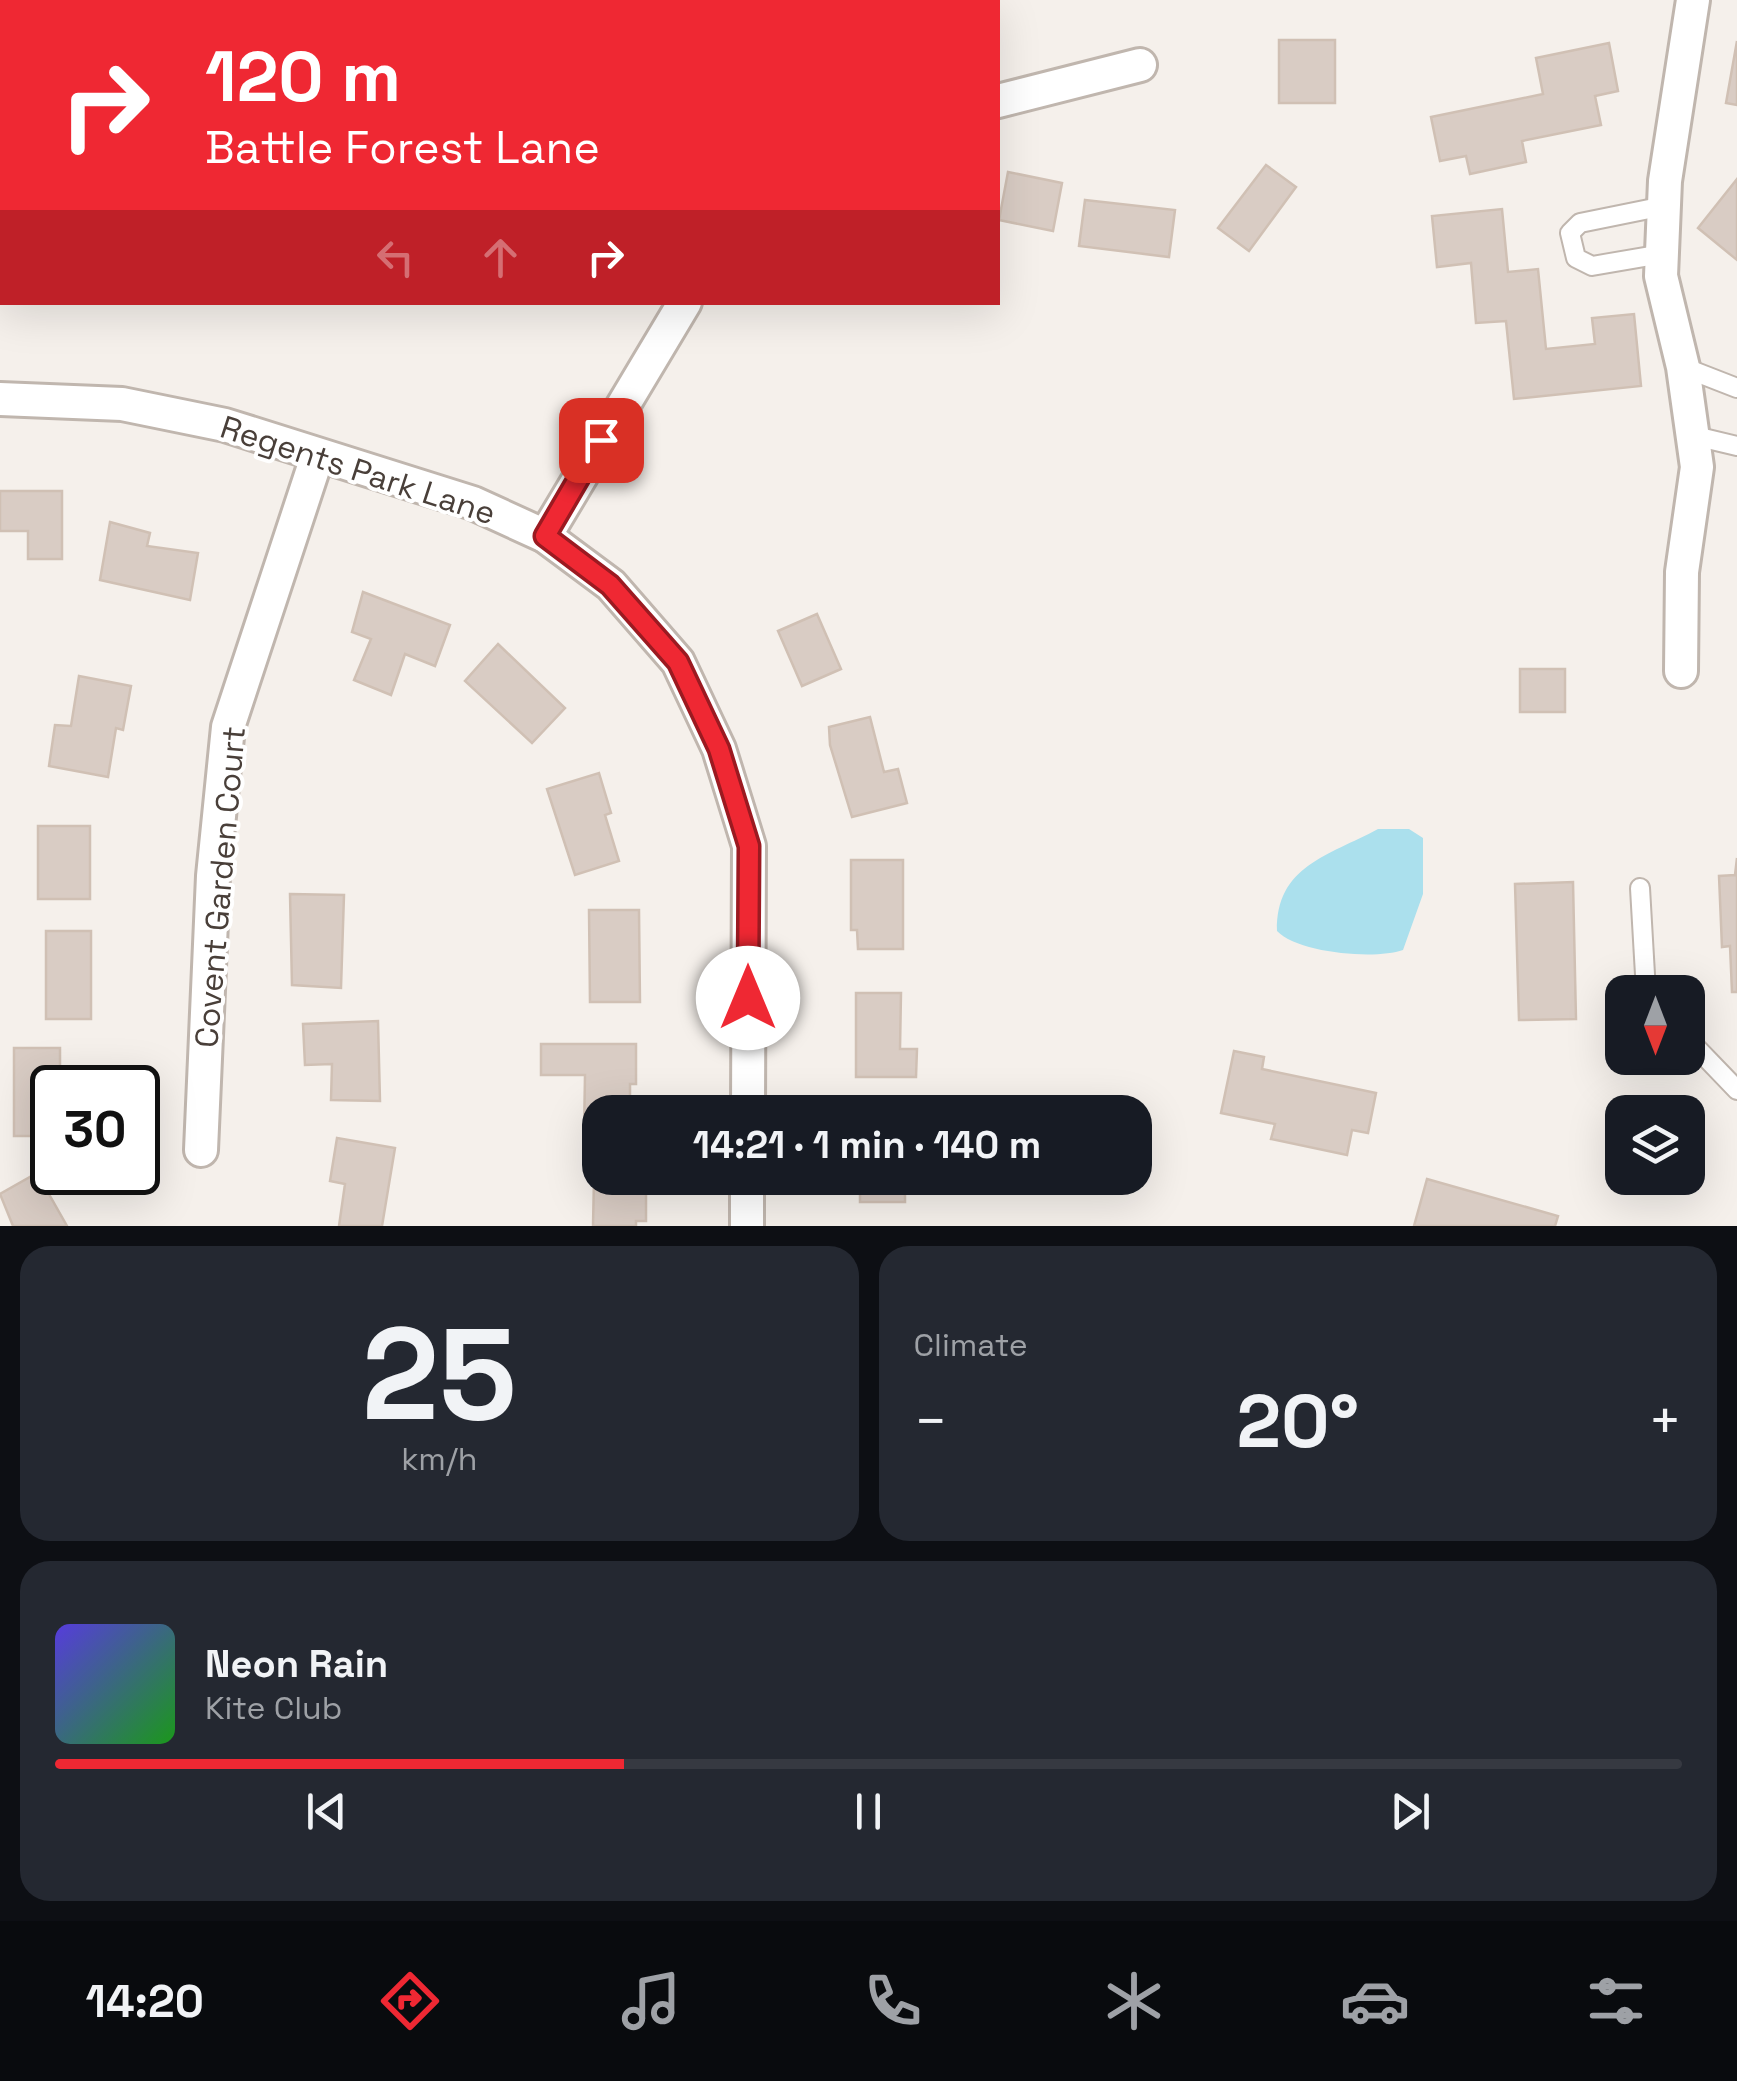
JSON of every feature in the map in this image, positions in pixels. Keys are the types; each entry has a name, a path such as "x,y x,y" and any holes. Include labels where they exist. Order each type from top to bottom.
{"street":[{"path":"1681,671 1682,572 1697,467 1683,367 1661,276 1664,206 1693,0"},
{"path":"1000,100 1140,65"},
{"path":"545,536 683,305"},
{"name":"Regents Park Lane","path":"0,399 122,404 225,425 474,503 545,536 610,585 678,662 719,749 749,846 748,1095"},
{"name":"Covent Garden Court","path":"202,1150 214,876 228,727 318,456"},
{"path":"747,1195 747,1226"}],"lane":[{"path":"1662,254 1592,266 1576,258 1570,232 1580,223 1664,206"},
{"path":"1683,367 1737,388"},
{"path":"1695,436 1737,446"},
{"path":"1640,888 1645,975"},
{"path":"1705,1057 1737,1090"}],"water":[{"path":"1378,829 1409,829 1423,838 1423,894 1403,950 1374,954 1337,952 1302,945 1277,931 1285,891 1295,877 1324,856"}],"building":[{"path":"1279,40 1335,40 1335,103 1279,103"},
{"path":"1737,41 1737,105 1726,103"},
{"path":"1609,43 1618,91 1595,96 1601,125 1522,141 1526,162 1470,174 1466,156 1440,161 1431,117 1543,94 1536,58"},
{"path":"1266,165 1296,187 1249,251 1218,228"},
{"path":"1008,172 1062,183 1053,231 1000,220"},
{"path":"1737,179 1737,260 1698,228"},
{"path":"1085,200 1175,210 1169,257 1079,246"},
{"path":"1502,209 1508,272 1538,269 1546,349 1595,344 1592,318 1634,314 1641,386 1514,399 1506,321 1476,323 1471,263 1437,267 1432,216"},
{"path":"0,491 62,491 62,559 28,559 28,531 0,531"},
{"path":"110,522 150,533 147,546 198,553 190,600 100,580"},
{"path":"363,592 450,625 435,666 405,654 391,695 354,680 371,639 352,632"},
{"path":"817,614 841,669 802,686 778,631"},
{"path":"498,644 565,708 532,743 465,681"},
{"path":"1520,669 1565,669 1565,712 1520,712"},
{"path":"79,676 131,686 123,730 116,728 108,777 49,766 55,725 71,726"},
{"path":"870,717 884,772 898,769 907,803 852,817 830,745 829,727"},
{"path":"599,773 611,813 605,815 619,861 575,875 547,789"},
{"path":"38,826 90,826 90,899 38,899"},
{"path":"1737,858 1737,992 1732,992 1730,946 1722,947 1719,876 1735,875"},
{"path":"851,860 903,860 903,949 858,949 857,930 851,930"},
{"path":"1573,882 1576,1019 1519,1020 1515,884"},
{"path":"290,894 344,895 341,988 292,985"},
{"path":"589,910 639,910 640,1002 590,1002"},
{"path":"46,931 91,931 91,1019 46,1019"},
{"path":"856,993 901,993 900,1049 917,1049 916,1077 856,1077"},
{"path":"378,1021 380,1101 331,1100 332,1064 305,1065 303,1024"},
{"path":"541,1044 636,1044 636,1084 630,1084 630,1095 585,1095 585,1075 541,1075"},
{"path":"14,1048 60,1048 60,1065 30,1065 30,1136 14,1136"},
{"path":"1234,1051 1264,1057 1262,1069 1376,1093 1368,1133 1352,1130 1347,1155 1271,1139 1275,1124 1221,1113"},
{"path":"337,1138 395,1148 382,1226 339,1226 345,1184 330,1181"},
{"path":"30,1177 30,1195 49,1195 67,1226 13,1226 0,1194"},
{"path":"1427,1179 1558,1216 1555,1226 1414,1226"},
{"path":"594,1195 646,1195 646,1221 636,1221 636,1226 593,1226"},
{"path":"860,1195 905,1195 905,1202 860,1202"}],"route":[{"path":"601,440 545,536 610,585 678,662 719,749 749,846 748,998"}]}
